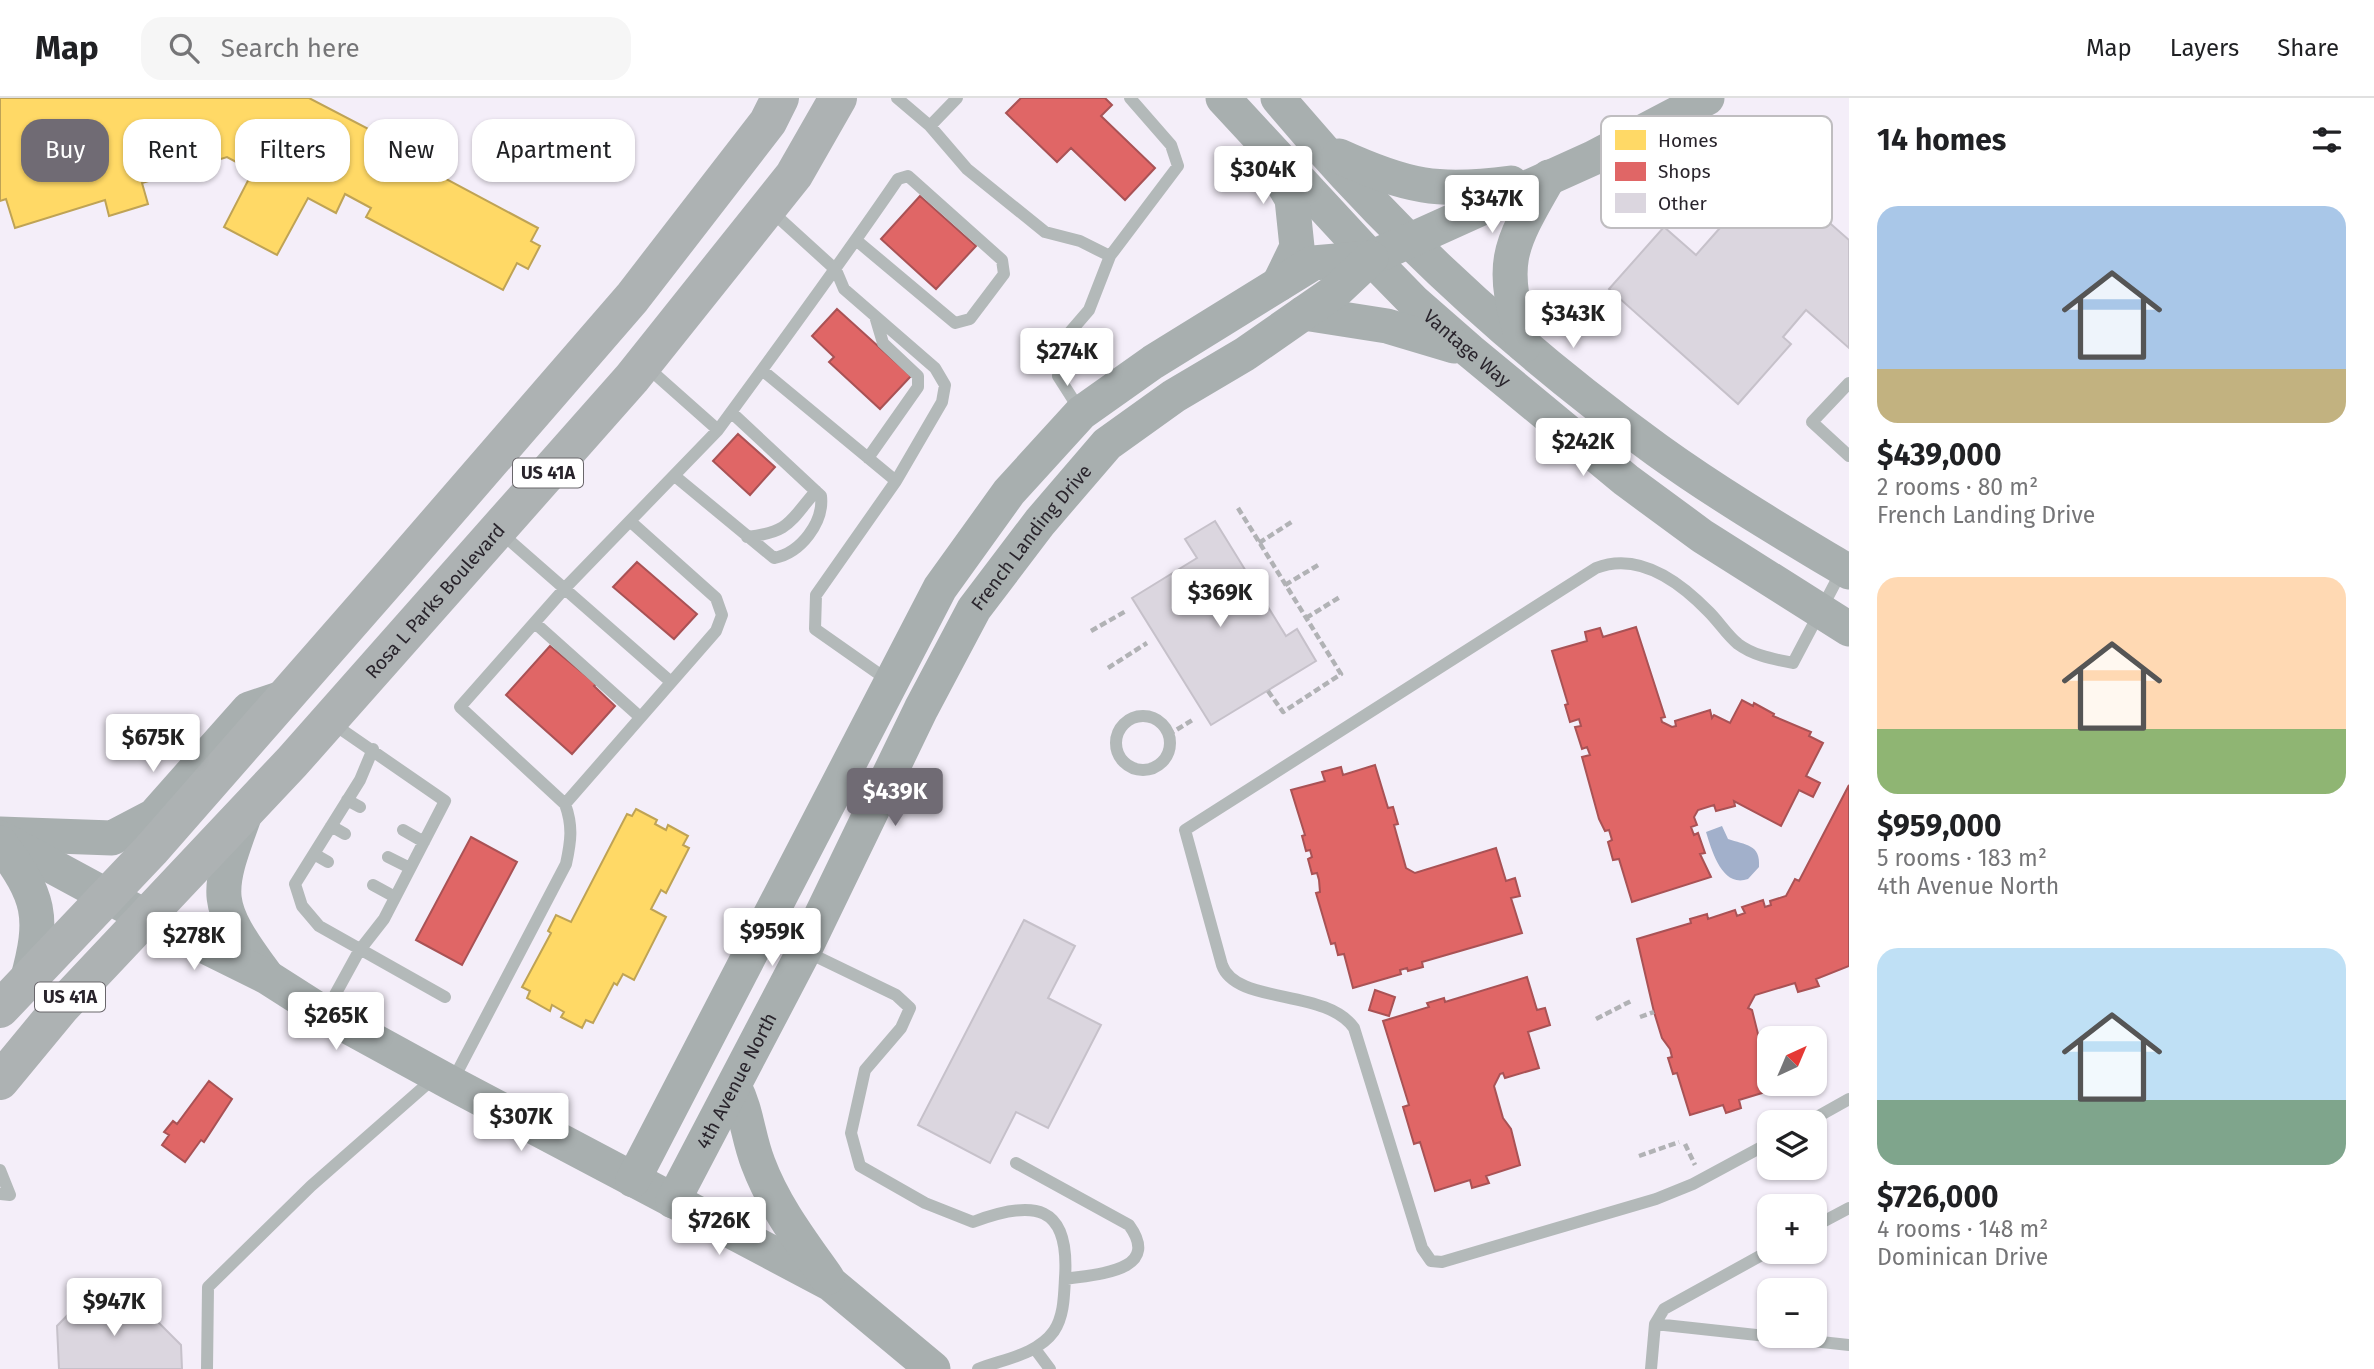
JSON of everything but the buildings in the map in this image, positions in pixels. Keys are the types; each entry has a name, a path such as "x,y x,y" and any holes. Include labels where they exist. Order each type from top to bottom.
{"main road":[{"name":"US 41A","path":"0,1009 108,897 637,292 768,122 780,98"},
{"name":"Rosa L Parks Boulevard","path":"0,1081 62,1006 329,721 643,365 794,175 838,98"},
{"path":"498,530 503,485 569,406 637,292"}],"street":[{"name":"Vantage Way","path":"1223,98 1371,258 1414,302 1470,351 1626,480 1702,536 1834,620"},
{"name":"Vantage Way","path":"1278,98 1411,241 1524,345 1658,451 1847,566"},
{"name":"French Landing Drive","path":"1671,116 1707,98"},
{"path":"1253,132 1292,199 1297,247 1279,284"},
{"path":"1326,150 1374,172 1427,187 1455,190 1549,177"},
{"name":"French Landing Drive","path":"769,918 890,681 948,578 1009,492 1081,412 1153,362 1313,262 1371,258 1601,151"},
{"path":"1524,345 1510,296 1510,255 1526,216 1549,177"},
{"name":"French Landing Drive","path":"811,937 921,709 974,609 1040,522 1107,444 1174,396 1245,354 1337,290 1371,258"},
{"path":"1304,313 1419,333 1470,351"},
{"path":"1081,412 1107,444"},
{"path":"0,836 111,838 154,816 249,709 285,697"},
{"path":"246,810 225,872 223,900 237,936 267,976"},
{"path":"0,836 146,917 267,976 325,1014 444,1079 831,1284 926,1362"},
{"path":"0,843 23,875 36,904 38,939 27,981"},
{"path":"633,1180 769,918 811,937"},
{"name":"4th Avenue North","path":"673,1201 811,937"},
{"path":"734,1086 743,1103 757,1161 778,1209 831,1284"}],"lane":[{"path":"897,98 930,126 967,169 1045,232 1080,241 1110,256"},
{"path":"930,126 957,98"},
{"path":"1081,412 1058,376 1063,339 1088,310 1110,256 1178,166 1171,145 1130,98"},
{"path":"207,1369 208,1287 311,1186 444,1079 566,864 572,838 571,822 565,804 460,707 565,588 676,477 718,430 836,270 856,240 898,179 908,176 1002,260 1004,274 970,320 955,323 856,240"},
{"path":"769,209 836,270 844,289 935,368 945,385 942,402 896,481 817,594 815,629 890,681"},
{"path":"868,458 918,387 918,376 883,343 875,316"},
{"path":"643,365 718,430"},
{"path":"762,370 896,481"},
{"path":"1849,383 1812,422 1849,456"},
{"path":"676,477 774,558 783,556 819,523 821,496 731,412"},
{"path":"747,537 775,534 785,527 816,491"},
{"path":"565,804 716,631 722,615 716,598 631,522"},
{"path":"498,530 671,682"},
{"path":"1757,1149 1693,1184 1656,1199 1442,1262 1431,1261 1422,1248 1354,1028 1345,1017 1328,1007 1244,986 1228,977 1222,965 1185,830 1587,573 1608,563 1635,564 1664,576 1690,594 1736,643 1752,653 1793,663 1834,620 1847,566"},
{"path":"535,623 640,717"},
{"path":"1135,717 1156,719 1168,736 1167,755 1159,765 1149,770 1129,766 1116,751 1118,732 1135,717"},
{"path":"325,1014 359,951 384,919 445,801 329,721"},
{"path":"373,749 347,800 295,884 302,906 319,926 444,997"},
{"path":"347,800 360,807"},
{"path":"331,826 345,834"},
{"path":"402,831 424,842"},
{"path":"314,854 328,862"},
{"path":"388,857 410,868"},
{"path":"373,885 395,897"},
{"path":"811,937 896,995 910,1008 901,1028 864,1070 851,1133 860,1166 925,1203 973,1222 1004,1210 1039,1210 1054,1220 1061,1231 1066,1260 1065,1279 1063,1307 1054,1331 1035,1349 978,1369"},
{"path":"1827,1111 1849,1099"},
{"path":"1016,1163 1129,1225 1137,1236 1138,1248 1127,1266 1118,1271 1065,1279"},
{"path":"0,1170 9,1195 0,1194"},
{"path":"1827,1220 1849,1208"},
{"path":"1651,1369 1655,1324 1664,1309 1757,1258"},
{"path":"1655,1324 1849,1345"},
{"path":"1035,1349 1050,1369"}],"path":[{"path":"1238,508 1341,674 1283,712 1268,691"},
{"path":"1259,543 1293,521"},
{"path":"1285,585 1320,564"},
{"path":"1306,618 1340,597"},
{"path":"1091,631 1126,611"},
{"path":"1108,668 1147,643"},
{"path":"1301,689 1306,697"},
{"path":"1168,736 1194,719"},
{"path":"1596,1019 1631,1001"},
{"path":"1640,1017 1654,1012"},
{"path":"1639,1156 1679,1142"}],"water":[{"path":"1722,826 1728,839 1746,844 1757,854 1759,867 1748,879 1731,878 1715,858 1706,832"}]}
